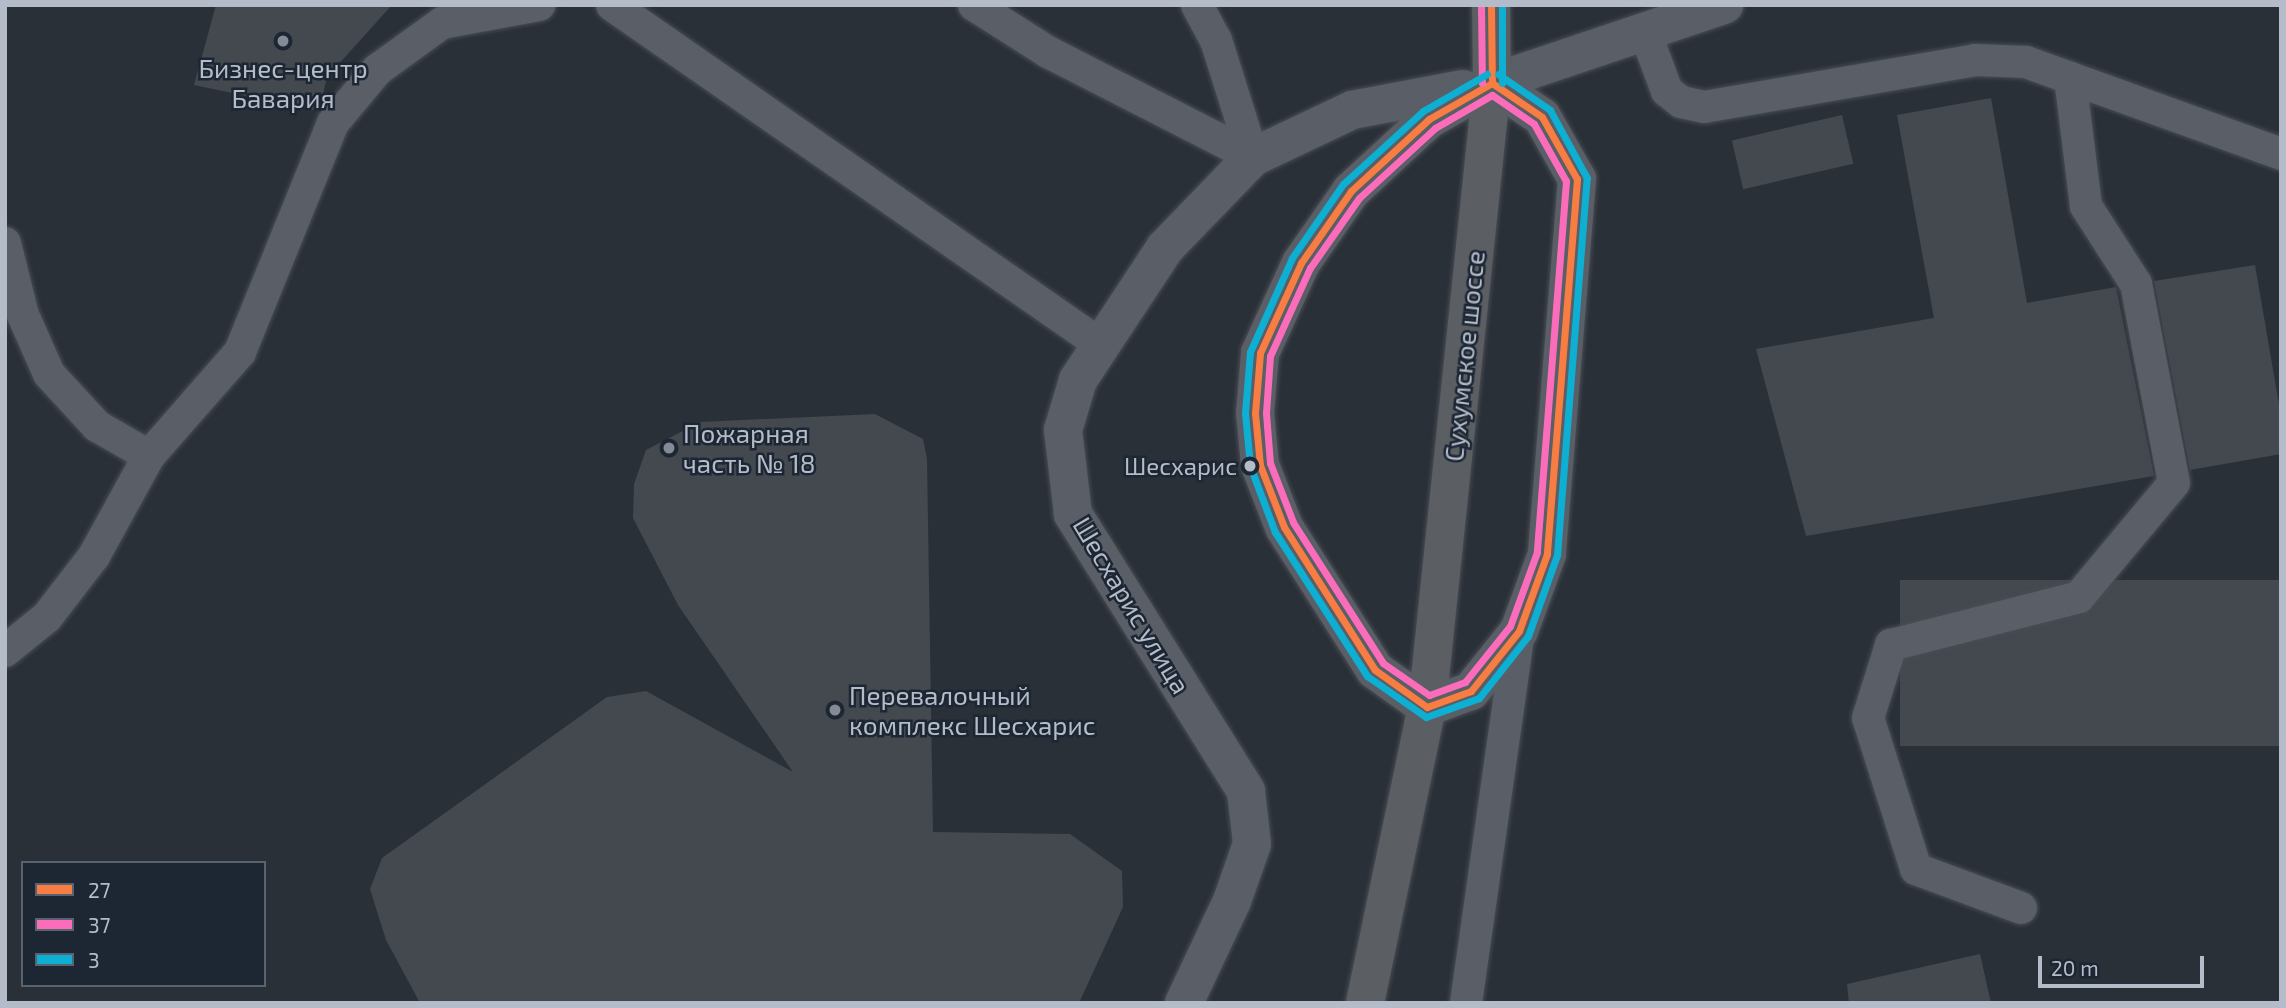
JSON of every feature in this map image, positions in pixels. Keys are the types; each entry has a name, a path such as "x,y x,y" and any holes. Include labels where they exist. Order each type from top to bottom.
{"highway":[{"name":"Сухумское шоссе","path":"1366,1003 1379,953 1427,707 1492,83 1491,5"}],"street":[{"path":"1492,83 1542,117 1577,179 1546,554 1519,631 1471,691 1427,707 1375,670 1284,527 1260,464 1255,413 1260,352 1301,263 1351,191 1429,119 1492,83 1724,5"},
{"name":"Шесхарис улица","path":"1184,1003 1232,901 1252,844 1246,791 1073,514 1063,430 1078,380 1165,248 1253,157 1352,110 1492,83"}],"lane":[{"path":"5,651 47,617 94,556 149,457 240,352 333,123 377,70 442,23 539,5"},
{"path":"612,5 1101,345"},
{"path":"974,5 1048,52 1253,157"},
{"path":"1197,5 1216,40 1253,157"},
{"path":"1646,32 1667,91 1681,102 1704,107 1975,60 2026,62 2281,153"},
{"path":"2021,908 1916,869 1868,718 1891,645 2079,597 2174,483 2136,284 2086,206 2070,78"},
{"path":"5,243 23,314 49,374 97,426 149,457"},
{"path":"1466,1003 1519,631"}],"building":[{"name":"Бизнес-центр Бавария","path":"216,5 392,5 327,77 319,111 194,85"},
{"path":"1991,98 2027,303 2116,287 2154,476 1806,536 1756,349 1934,318 1897,115"},
{"path":"1842,115 1853,164 1743,189 1732,140"},
{"path":"2255,265 2281,416 2281,454 2190,470 2154,281"},
{"name":"Перевалочный комплекс Шесхарис","path":"875,414 923,439 927,459 933,832 1070,834 1122,871 1123,907 1079,1003 420,1003 386,940 370,889 382,858 607,697 646,691 793,772 678,605 633,518 634,484 646,450 700,422"},
{"path":"1900,580 2281,580 2281,746 1900,746"},
{"path":"1980,954 1991,1003 1849,1003 1847,984"}],"transit line":[{"name":"37","path":"1481,5 1482,83"},
{"name":"27","path":"1491,5 1492,83"},
{"name":"3","path":"1502,5 1502,83"},
{"name":"3","path":"1487,74 1423,111 1343,184 1292,258 1250,352 1245,413 1250,466 1275,532 1367,676 1426,717 1479,698 1528,636 1557,555 1587,178 1550,110 1498,74"},
{"name":"27","path":"1492,83 1542,117 1577,179 1547,554 1519,631 1471,691 1427,707 1375,670 1284,527 1260,465 1255,413 1260,353 1301,263 1351,191 1429,119 1492,83"},
{"name":"37","path":"1492,95 1534,124 1566,181 1537,552 1510,626 1465,682 1429,695 1383,663 1293,522 1270,463 1266,413 1270,356 1310,268 1359,198 1435,128 1492,95"}],"place":[{"name":"Бизнес-центр Бавария","path":"283,41"},
{"name":"Пожарная часть № 18","path":"669,448"},
{"name":"Шесхарис","path":"1250,466"},
{"name":"Перевалочный комплекс Шесхарис","path":"835,710"}]}
